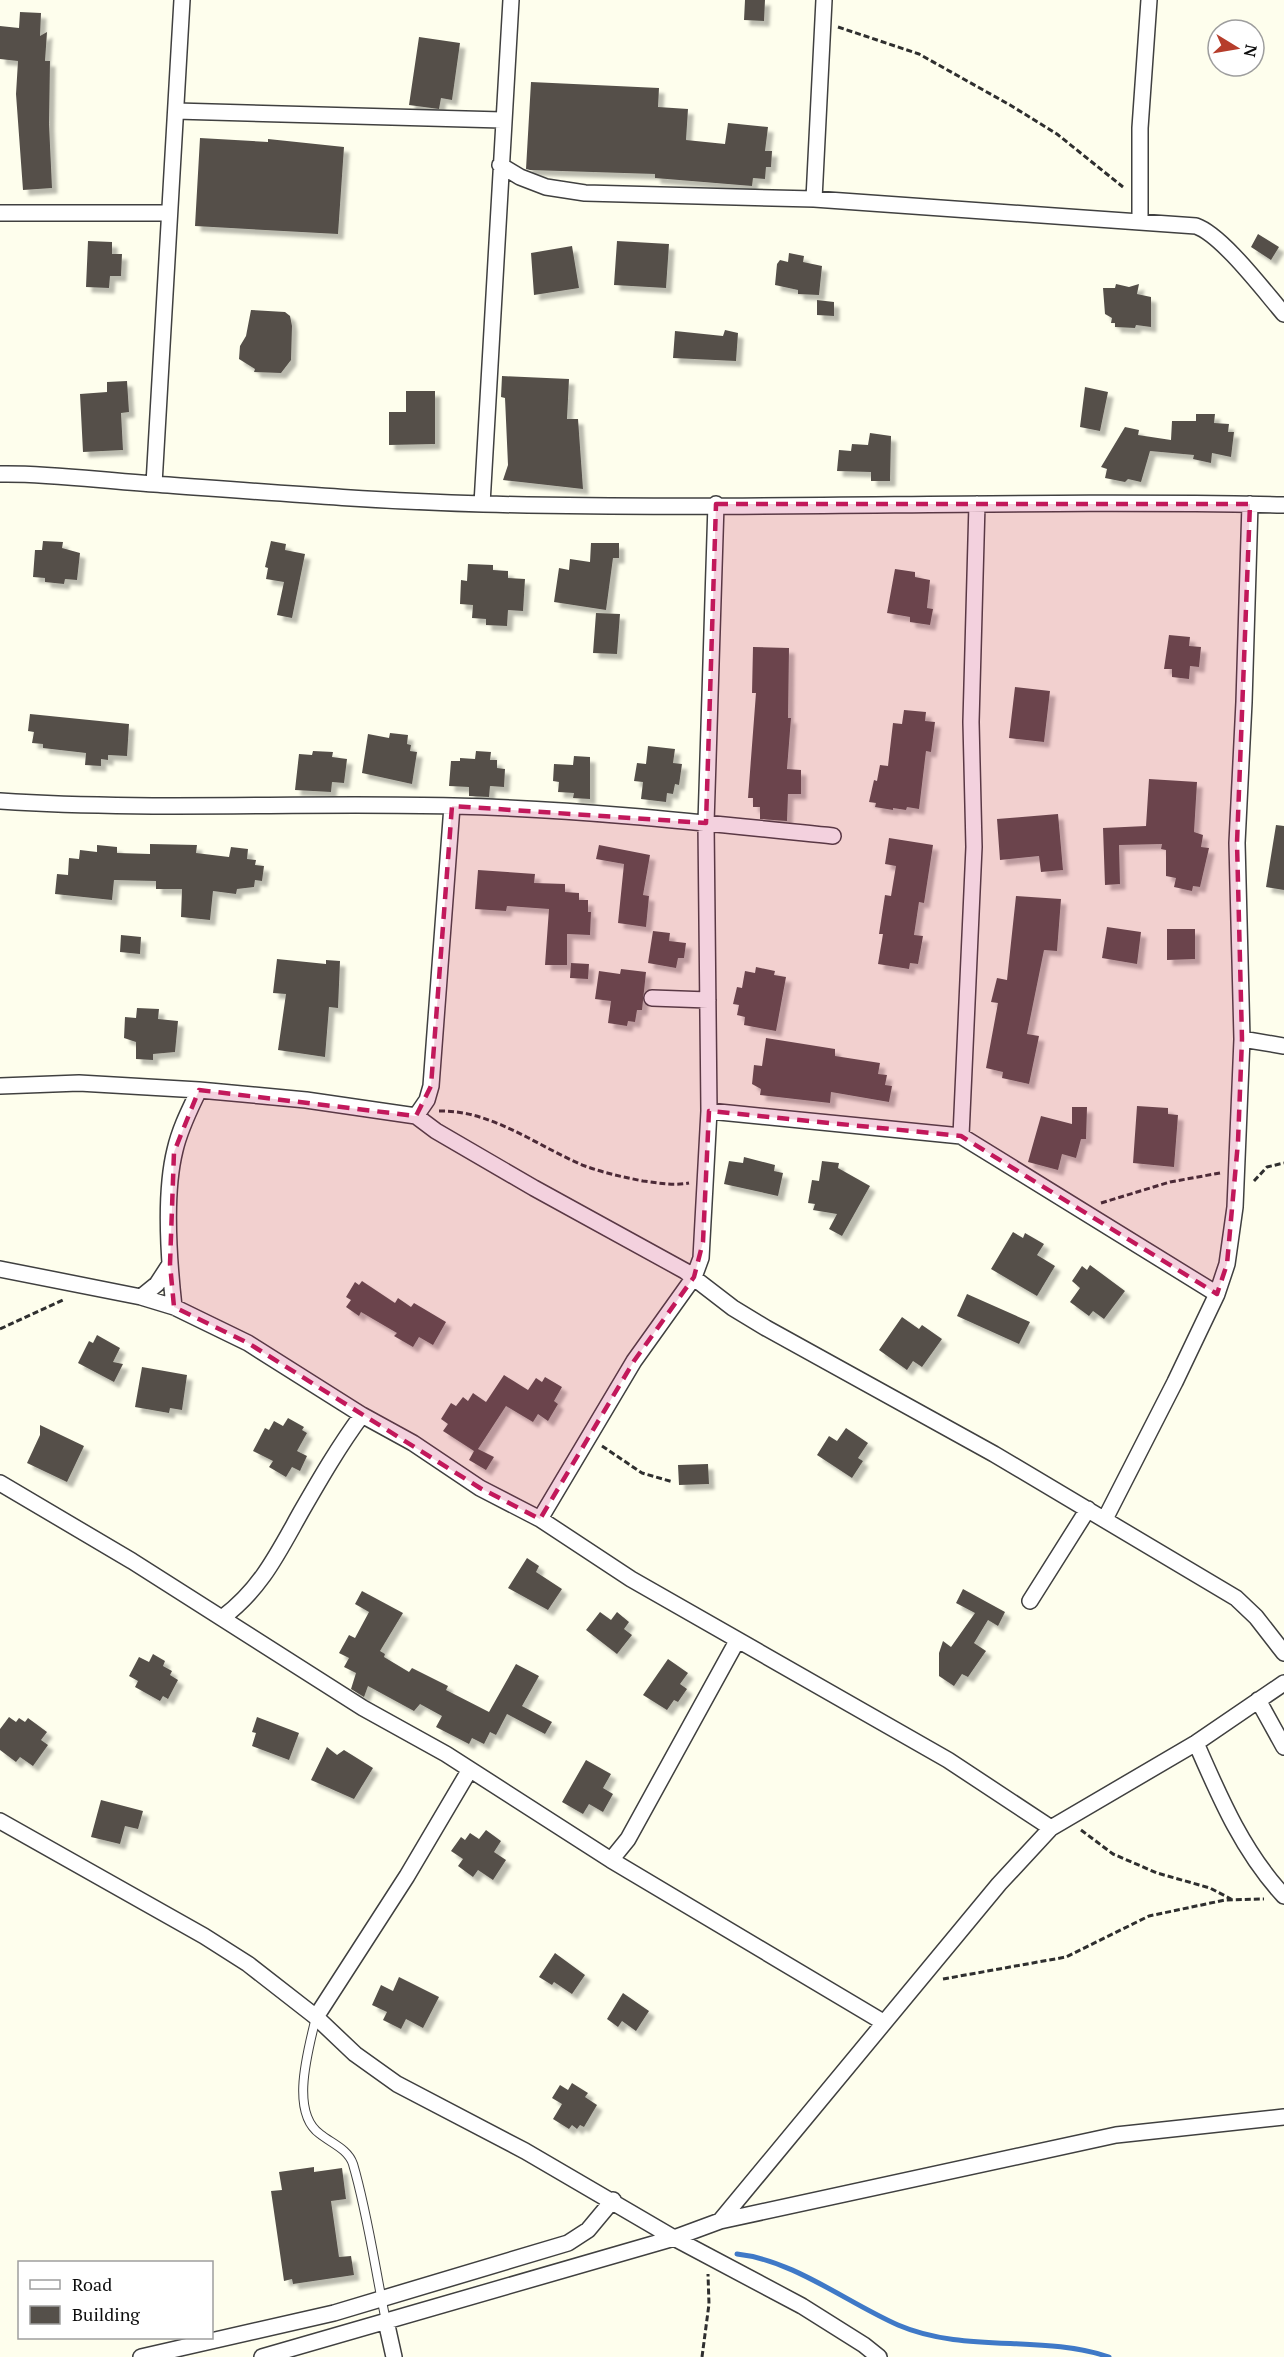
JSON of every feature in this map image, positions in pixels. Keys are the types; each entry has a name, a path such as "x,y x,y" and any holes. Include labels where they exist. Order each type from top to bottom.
{"street":[{"path":"154,484 182,0"},
{"path":"482,504 502,120 511,0"},
{"path":"814,200 824,0"},
{"path":"1140,222 1141,117 1149,0"},
{"path":"176,111 502,120"},
{"path":"500,165 520,177 546,186 585,193 814,200 1196,226 1208,232 1223,245 1284,314"},
{"path":"0,213 168,213"},
{"path":"0,474 45,473 154,484 398,501 482,504 615,507 716,504 1284,505"},
{"path":"540,1519 591,1437 634,1361 694,1277 703,1242 709,1111 706,823 716,504"},
{"path":"961,1136 974,847 971,722 977,504"},
{"path":"1105,1519 1217,1294 1227,1264 1235,1207 1242,1039 1237,843 1250,504"},
{"path":"0,801 106,805 452,806 661,817 833,836"},
{"path":"416,1116 427,1100 432,1077 452,806"},
{"path":"652,998 708,1000"},
{"path":"1242,1039 1284,1046"},
{"path":"0,1086 78,1083 199,1089 306,1100 416,1116 449,1139 694,1277 733,1308 766,1328 1088,1509 1236,1598 1256,1617 1284,1653"},
{"path":"174,1307 170,1264 174,1152 183,1124 199,1089"},
{"path":"709,1111 961,1136 1217,1294"},
{"path":"141,1297 157,1284 170,1264"},
{"path":"0,1269 141,1297 174,1307 248,1343 362,1415 413,1443 480,1488 540,1519 631,1579 737,1641 794,1670 1057,1825"},
{"path":"222,1618 251,1594 261,1580 327,1467 362,1415"},
{"path":"0,1484 29,1498 363,1708 446,1754 469,1771 611,1860 883,2022"},
{"path":"1030,1601 1088,1509"},
{"path":"611,1860 628,1839 737,1641"},
{"path":"720,2221 999,1884 1057,1825 1196,1743 1284,1683"},
{"path":"1258,1700 1284,1747"},
{"path":"1196,1743 1242,1841 1279,1898"},
{"path":"316,2017 407,1876 469,1771"},
{"path":"0,1821 204,1936 248,1964 316,2017 355,2054 397,2084 525,2151 613,2200 674,2238 802,2306 879,2357"},
{"path":"262,2357 674,2238 720,2221 1116,2134 1284,2117"},
{"path":"141,2357 381,2300 509,2258 568,2243 588,2230 613,2200"},
{"path":"386,2321 394,2357"}],"lane":[{"path":"316,2017 306,2061 305,2113 311,2127 351,2159 386,2321"}],"path":[{"path":"822,22 919,54 1010,105 1057,134 1139,200"},
{"path":"416,1116 450,1111 472,1116 525,1135 583,1165 615,1175 665,1184 705,1181"},
{"path":"1235,1207 1263,1171 1272,1165 1284,1163"},
{"path":"1080,1209 1170,1182 1237,1171"},
{"path":"0,1329 69,1298"},
{"path":"591,1437 632,1467 673,1482"},
{"path":"1057,1825 1089,1835 1113,1854 1157,1873 1210,1888 1231,1899"},
{"path":"920,1978 950,1979 1066,1957 1149,1916 1231,1899 1279,1898"},
{"path":"702,2357 710,2287 706,2255"}],"highlighted area":[{"path":"716,504 1250,504 1237,843 1242,1039 1238,1142 1227,1264 1217,1294 961,1136 709,1111 703,1242 694,1277 634,1361 540,1519 480,1488 248,1343 174,1307 170,1264 174,1152 199,1090 416,1116 431,1086 452,806 706,823"}],"building":[{"path":"745,0 765,0 764,21 744,20"},
{"path":"20,12 41,13 40,36 47,32 45,61 50,61 49,124 52,188 23,190 16,94 18,61 0,59 0,26 19,28"},
{"path":"419,37 460,43 452,100 441,98 439,109 409,105"},
{"path":"531,82 659,88 658,107 688,109 686,140 725,144 728,123 768,127 765,151 772,151 771,167 766,167 765,179 753,178 752,186 655,178 655,174 526,169"},
{"path":"200,138 268,142 268,139 344,147 338,234 195,226"},
{"path":"1258,234 1279,247 1271,260 1251,247"},
{"path":"88,241 112,242 112,254 122,254 121,276 110,276 109,288 86,287"},
{"path":"617,241 669,244 666,288 614,285"},
{"path":"572,246 579,288 534,295 531,253"},
{"path":"789,253 804,256 803,262 822,266 819,295 798,294 798,290 775,285 777,264 780,260 788,262"},
{"path":"1116,284 1129,287 1139,284 1137,294 1151,297 1151,327 1136,325 1135,328 1115,327 1115,323 1111,323 1112,318 1105,314 1103,288 1115,288"},
{"path":"817,300 834,302 834,316 817,315"},
{"path":"251,310 285,312 290,316 291,360 281,373 254,372 255,369 239,359 240,346 246,336"},
{"path":"725,330 738,333 736,361 673,358 675,331 723,336"},
{"path":"502,376 569,379 567,419 578,419 583,489 503,480 508,465 505,398 501,397"},
{"path":"127,381 129,412 121,413 123,450 83,452 80,394 107,392 107,382"},
{"path":"1085,387 1108,392 1100,431 1080,427"},
{"path":"406,391 435,391 435,444 389,445 389,412 406,412"},
{"path":"1196,414 1215,414 1214,423 1229,424 1228,432 1234,432 1231,457 1212,453 1211,463 1193,459 1194,455 1150,451 1141,482 1105,478 1107,469 1101,467 1125,427 1139,430 1138,435 1171,440 1172,421 1196,421"},
{"path":"870,433 891,436 890,481 871,481 871,472 837,471 839,450 851,451 852,444 868,445"},
{"path":"43,541 63,542 62,548 80,553 77,580 65,579 64,584 45,582 45,578 33,577 35,550 42,550"},
{"path":"271,541 286,544 285,550 305,554 292,618 277,615 284,582 266,579 268,568 265,567"},
{"path":"591,543 619,543 619,558 613,558 606,610 554,602 559,568 569,570 570,559 590,562"},
{"path":"468,564 493,565 493,570 508,571 508,578 525,579 523,611 508,610 507,626 486,625 486,619 472,618 473,605 460,604 461,580 467,581"},
{"path":"895,569 915,572 915,577 930,580 927,608 933,609 930,625 910,622 910,617 887,613"},
{"path":"596,613 620,614 617,654 593,653"},
{"path":"1169,635 1190,637 1189,646 1201,647 1199,667 1190,666 1189,679 1172,677 1172,669 1164,669"},
{"path":"753,647 789,648 788,718 791,718 787,769 801,770 801,794 788,794 787,821 760,819 760,807 753,807 753,798 748,798 756,693 752,693"},
{"path":"1015,687 1050,691 1044,742 1009,738"},
{"path":"904,710 926,712 925,721 935,722 931,752 926,751 919,809 907,807 906,810 893,808 893,810 875,807 876,803 869,802 874,780 877,781 880,765 888,766 893,723 902,724"},
{"path":"30,714 129,724 127,756 108,755 108,760 101,759 101,766 85,765 86,753 43,748 43,744 32,743 34,732 28,731"},
{"path":"390,733 408,735 407,744 411,745 410,751 417,752 412,784 362,773 368,734 389,738"},
{"path":"648,746 675,749 673,763 682,764 679,785 675,784 673,794 667,793 666,802 641,799 643,782 634,781 637,763 646,764"},
{"path":"313,751 333,752 332,757 347,759 344,783 332,782 331,792 295,790 299,754 312,755"},
{"path":"476,751 491,752 490,760 497,760 497,768 505,769 504,787 490,786 489,797 469,796 469,787 449,786 451,761 460,761 460,758 475,759"},
{"path":"574,756 590,757 590,799 573,798 574,793 558,792 559,782 553,781 554,764 573,765"},
{"path":"1149,779 1197,782 1194,832 1203,835 1201,847 1209,848 1200,887 1193,886 1192,891 1174,887 1176,878 1166,876 1166,850 1161,849 1162,844 1119,845 1120,884 1105,885 1103,828 1146,826"},
{"path":"1058,814 1063,870 1041,872 1039,856 1000,860 997,819"},
{"path":"1276,825 1284,826 1284,890 1266,887"},
{"path":"889,838 933,845 924,903 919,902 914,935 923,936 918,964 910,963 909,969 878,964 883,934 879,934 885,895 891,896 896,866 885,864"},
{"path":"150,844 197,845 196,853 229,857 231,847 248,849 247,859 256,860 255,865 264,866 262,881 255,880 254,887 237,889 236,894 213,891 210,920 181,917 182,889 156,889 156,881 114,880 112,900 55,894 57,874 68,875 69,858 79,859 80,850 97,852 97,845 117,847 117,853 150,854"},
{"path":"599,845 650,855 643,895 649,896 646,927 618,923 624,864 596,859"},
{"path":"478,870 535,874 534,883 565,884 565,892 579,893 579,900 588,900 588,912 591,912 590,935 567,934 567,965 545,965 549,909 507,906 506,911 475,909"},
{"path":"1016,896 1061,899 1057,951 1044,950 1027,1034 1039,1036 1029,1084 1002,1078 1003,1072 986,1068 998,1003 991,1002 997,978 1007,980"},
{"path":"1107,927 1141,932 1137,964 1102,958"},
{"path":"1167,929 1195,929 1195,959 1167,960"},
{"path":"653,931 670,933 669,941 686,943 684,958 678,958 676,968 648,963"},
{"path":"121,935 141,937 140,954 120,952"},
{"path":"277,959 326,964 326,960 340,961 338,1008 329,1007 325,1057 278,1050 286,994 273,993"},
{"path":"571,963 589,964 588,979 570,978"},
{"path":"756,967 775,971 774,975 786,977 776,1031 744,1025 745,1017 737,1015 739,1005 733,1004 737,987 742,988 745,971 755,973"},
{"path":"621,969 646,972 642,1010 637,1010 635,1022 628,1021 627,1026 608,1023 611,1001 595,999 599,971 620,974"},
{"path":"137,1008 159,1009 158,1019 178,1021 175,1052 153,1054 153,1060 136,1059 136,1042 124,1038 125,1017 136,1018"},
{"path":"766,1038 835,1049 835,1056 880,1063 878,1074 887,1075 885,1085 892,1086 889,1102 831,1092 830,1103 760,1095 761,1089 752,1084 754,1065 762,1066"},
{"path":"1137,1106 1168,1108 1168,1114 1178,1115 1174,1167 1133,1163"},
{"path":"1072,1107 1087,1107 1086,1139 1081,1139 1076,1158 1062,1154 1058,1170 1028,1162 1041,1116 1072,1124"},
{"path":"744,1157 775,1165 774,1171 783,1173 778,1196 724,1184 729,1161 743,1163"},
{"path":"822,1161 839,1163 838,1168 870,1186 842,1236 829,1229 837,1214 813,1210 815,1204 808,1203 812,1180 819,1181"},
{"path":"1013,1232 1023,1238 1025,1233 1044,1244 1037,1255 1055,1266 1037,1296 991,1269"},
{"path":"1090,1265 1125,1291 1104,1319 1093,1311 1089,1316 1070,1302 1080,1288 1072,1281 1082,1266 1087,1270"},
{"path":"362,1281 395,1303 398,1298 411,1307 414,1303 446,1322 433,1345 419,1337 413,1347 394,1336 397,1333 361,1312 359,1316 346,1307 351,1300 346,1297 355,1282 359,1285"},
{"path":"967,1294 1030,1322 1019,1344 957,1316"},
{"path":"902,1317 919,1329 922,1325 942,1339 922,1367 913,1361 907,1370 879,1350"},
{"path":"97,1335 120,1348 113,1362 123,1364 114,1382 78,1363 89,1341 93,1343"},
{"path":"142,1367 187,1375 182,1410 170,1408 169,1413 135,1407"},
{"path":"504,1375 528,1390 536,1378 542,1382 545,1377 562,1387 554,1401 558,1404 548,1421 538,1414 533,1422 506,1406 478,1449 494,1457 486,1470 469,1460 474,1451 443,1431 448,1424 441,1419 451,1403 456,1406 463,1397 468,1401 473,1393 486,1402"},
{"path":"288,1418 304,1427 302,1430 307,1433 297,1451 307,1456 300,1471 292,1467 286,1477 269,1467 273,1461 253,1451 265,1428 269,1430 274,1421 283,1426"},
{"path":"40,1425 84,1446 67,1482 27,1463 40,1435"},
{"path":"846,1428 868,1443 858,1458 863,1461 852,1478 817,1455 829,1436 837,1441"},
{"path":"708,1464 709,1484 679,1485 678,1465"},
{"path":"527,1558 539,1566 536,1572 562,1589 548,1610 508,1588"},
{"path":"963,1589 1005,1612 998,1626 988,1620 974,1643 986,1651 968,1677 962,1674 954,1686 939,1676 939,1653 943,1641 951,1647 975,1613 956,1603"},
{"path":"362,1591 403,1613 380,1651 385,1654 384,1657 409,1672 412,1668 448,1686 446,1690 489,1712 516,1664 539,1676 522,1706 552,1722 545,1734 507,1714 496,1735 490,1732 484,1744 472,1738 469,1744 436,1727 442,1716 420,1704 414,1711 368,1686 364,1697 351,1689 356,1673 344,1667 349,1658 339,1653 349,1635 355,1638 369,1612 355,1604"},
{"path":"600,1612 611,1620 617,1612 629,1622 624,1629 632,1635 617,1654 586,1630"},
{"path":"153,1654 165,1661 163,1666 172,1671 170,1675 178,1680 168,1699 163,1696 160,1701 135,1687 138,1681 129,1676 139,1657 149,1662"},
{"path":"668,1659 688,1673 680,1684 687,1689 678,1702 674,1700 667,1710 643,1695"},
{"path":"9,1717 16,1722 19,1718 25,1722 28,1718 47,1732 41,1740 48,1745 33,1766 20,1757 16,1762 0,1750 0,1729"},
{"path":"257,1717 299,1733 289,1760 252,1746 256,1733 252,1732"},
{"path":"327,1747 337,1755 344,1750 373,1768 354,1799 311,1780"},
{"path":"586,1760 611,1774 603,1788 613,1794 603,1812 589,1804 583,1814 562,1802"},
{"path":"101,1800 143,1811 138,1829 125,1826 120,1844 91,1837"},
{"path":"486,1830 501,1841 494,1852 506,1860 493,1880 478,1870 473,1877 458,1866 463,1859 451,1851 461,1837 465,1840 470,1833 479,1839"},
{"path":"555,1953 585,1975 572,1994 554,1982 552,1985 539,1977"},
{"path":"399,1977 439,1997 423,2028 406,2019 401,2029 383,2020 387,2012 372,2005 381,1985 393,1991"},
{"path":"623,1993 649,2011 636,2031 622,2021 618,2027 607,2019"},
{"path":"572,2083 588,2093 585,2097 597,2105 584,2127 580,2125 577,2129 572,2125 569,2129 553,2119 562,2104 552,2098 560,2085 568,2090"},
{"path":"314,2167 314,2172 342,2168 346,2199 331,2201 339,2257 351,2256 354,2275 293,2284 292,2279 284,2281 271,2191 282,2190 279,2172"}],"waterway":[{"path":"737,2254 778,2264 819,2283 878,2316 924,2334 977,2342 1057,2346 1109,2357"}]}
